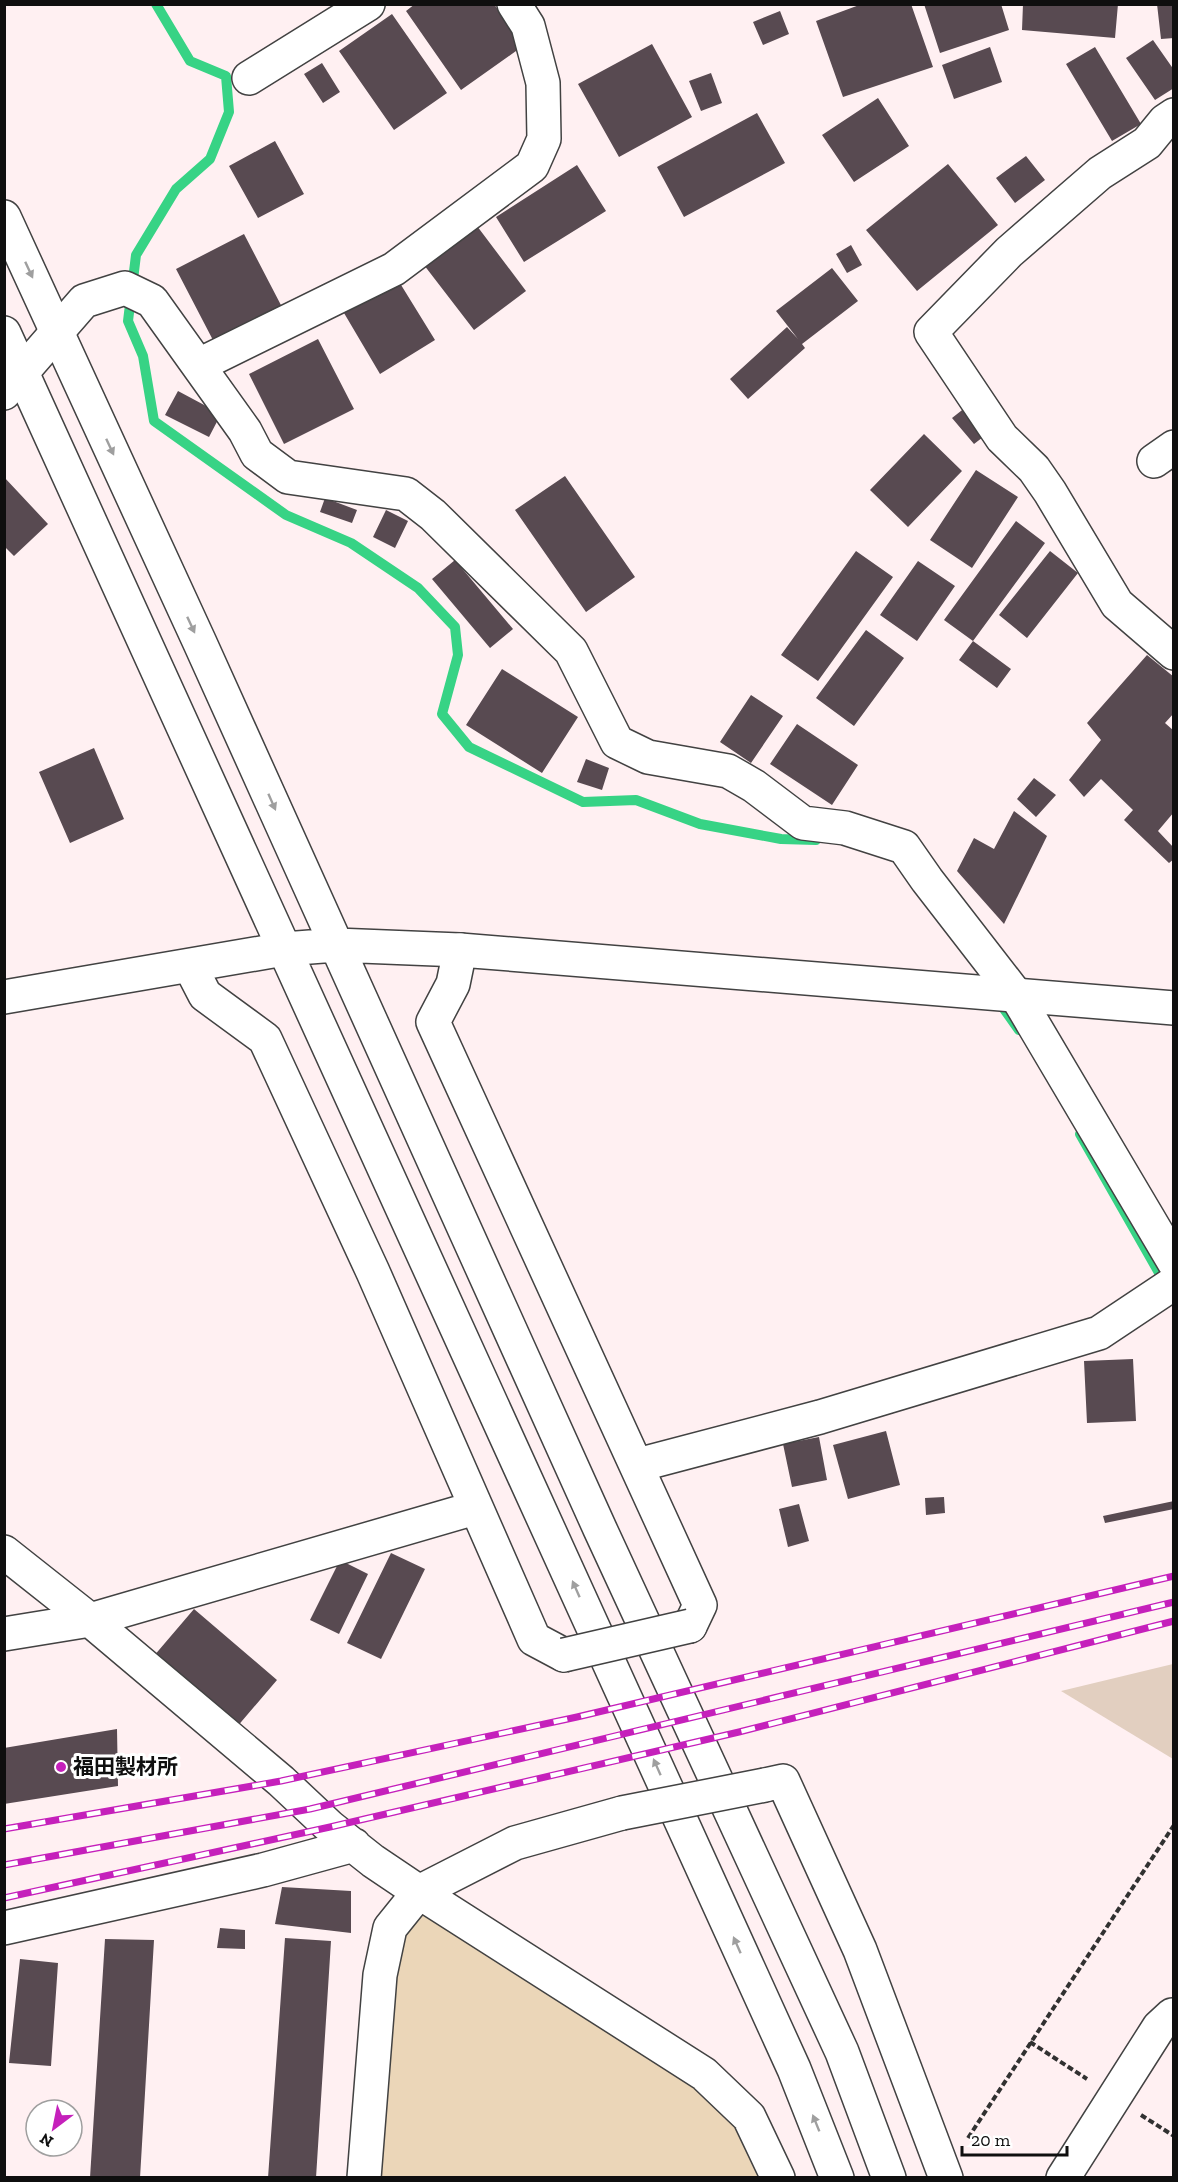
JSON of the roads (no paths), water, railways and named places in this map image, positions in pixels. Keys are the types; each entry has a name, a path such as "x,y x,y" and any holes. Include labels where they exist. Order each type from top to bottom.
{"street":[{"path":"249,78 368,4"},
{"path":"199,365 394,269 532,166 544,139 543,83 528,26 514,4"},
{"path":"1173,116 1165,121 1147,144 1100,173 1009,252 931,332 1002,438 1034,470 1050,492 1117,604 1173,652"},
{"path":"4,217 595,1519 842,2052 889,2178"},
{"path":"13,383 84,301 125,288 152,301 245,431 257,454 288,477 406,494 433,515 571,651 617,742 648,757 728,771 754,786 803,823 845,828 904,847 1016,995 1173,1262"},
{"path":"4,333 13,383 285,950 794,2069 837,2178"},
{"path":"4,997 285,950 336,945 460,950 1173,1008"},
{"path":"190,966 205,995 265,1039 373,1272 534,1640 564,1655 690,1626 700,1605 638,1465 433,1022 453,984 460,950"},
{"path":"638,1465 819,1417 1099,1333 1173,1283"},
{"path":"4,1634 90,1620 475,1508"},
{"path":"4,1552 90,1620 281,1781 330,1827 373,1861 704,2074 749,2117 778,2178"},
{"path":"364,2178 380,1975 390,1928 419,1892 515,1843 622,1813 783,1781 860,1950 945,2175"},
{"path":"4,1928 263,1870 354,1845"},
{"path":"1063,2178 1159,2026 1173,2014"}],"waterway":[{"path":"156,4 190,61 226,76 229,112 210,159 176,189 136,255 128,321 143,356 154,421 286,515 351,543 418,588 455,627 458,655 442,714 469,747 583,802 636,800 700,824 781,839 816,840"},
{"path":"997,999 1019,1030"},
{"path":"1080,1134 1166,1285"}],"railway":[{"path":"4,1829 281,1781 577,1717 1174,1576"},
{"path":"4,1865 310,1809 1174,1602"},
{"path":"4,1898 330,1827 739,1732 1174,1621"}],"place":[{"name":"福田製材所","path":"61,1767"}]}
